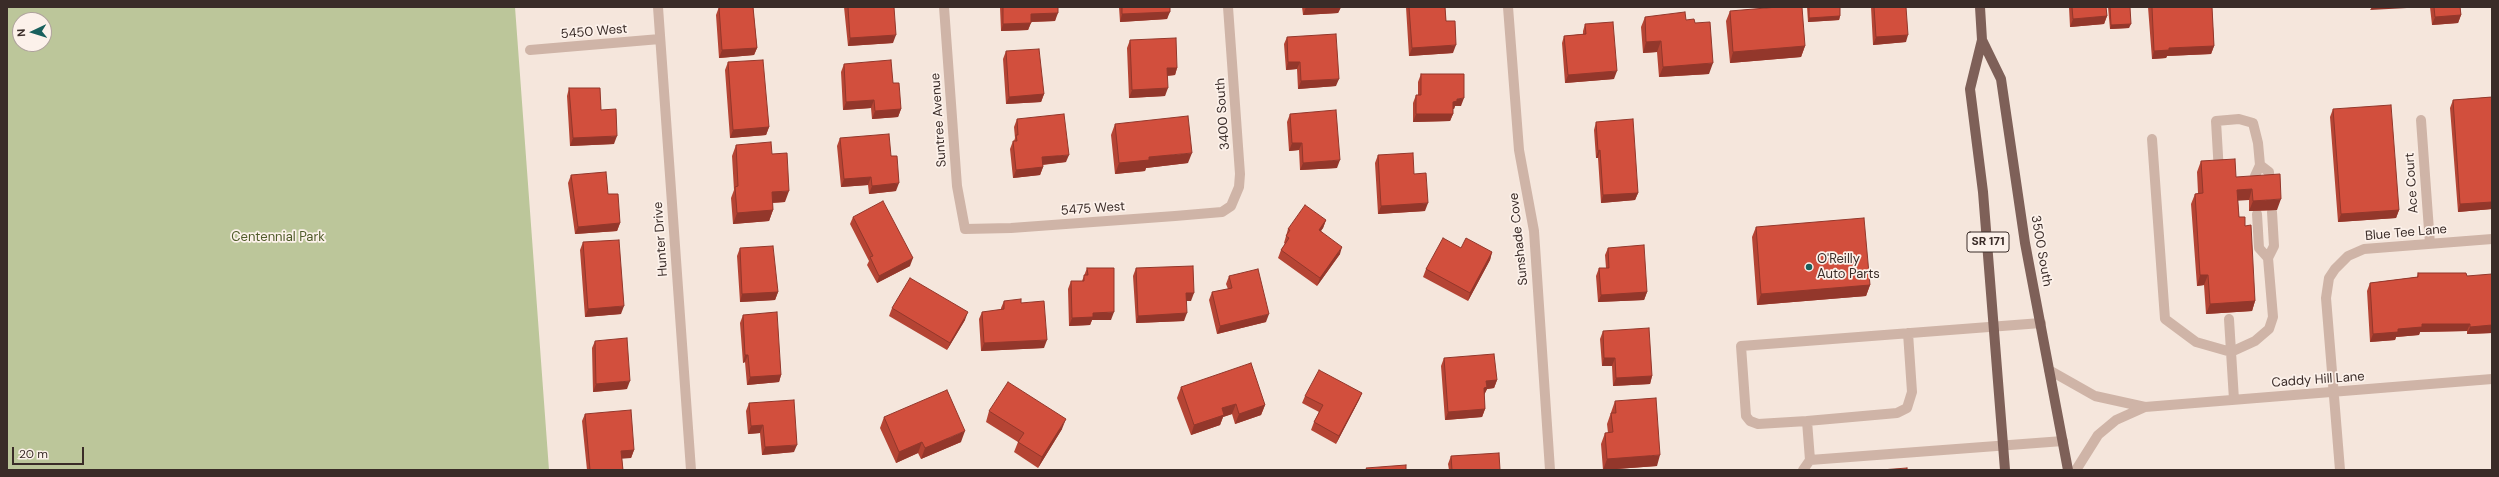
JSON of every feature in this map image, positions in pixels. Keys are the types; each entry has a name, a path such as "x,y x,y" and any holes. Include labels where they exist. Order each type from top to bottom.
{"main road":[{"name":"3500 South","path":"1980,7 1982,40 1970,89 1983,192 1995,327 2005,470"},
{"name":"3500 South","path":"1982,40 2001,79 2019,204 2068,470"}],"street":[{"name":"Hunter Drive","path":"658,7 691,470"},
{"name":"Suntree Avenue","path":"944,7 957,186 965,230"},
{"name":"3400 South","path":"1222,212 1231,206 1236,197 1240,174 1228,7"},
{"name":"Sunshade Cove","path":"1508,7 1519,150 1534,231 1550,470"},
{"name":"5450 West","path":"530,50 660,39"},
{"path":"2219,177 2216,121 2239,119 2253,123 2258,143 2260,165 2255,176 2256,189"},
{"name":"Ace Court","path":"2421,120 2430,244"},
{"path":"2152,139 2165,319 2196,342 2231,352 2255,341 2269,329 2273,317 2268,258 2274,246 2272,212"},
{"path":"2260,165 2269,172 2270,187"},
{"name":"5475 West","path":"965,230 1018,228 1222,212"},
{"path":"2257,214 2259,248 2268,258"},
{"name":"Blue Tee Lane","path":"2340,470 2326,298 2329,278 2334,269 2348,256 2364,249 2492,239"},
{"path":"2229,319 2234,400"},
{"path":"1908,333 1912,392 1907,408 1897,413 1758,424 1746,416 1741,346 1908,333 1995,327 2041,323"},
{"name":"Caddy Hill Lane","path":"2049,370 2095,396 2145,407 2492,379"},
{"name":"Caddy Hill Lane","path":"2076,470 2098,435 2116,420 2145,407"},
{"path":"1803,470 1810,460 1808,421"},
{"path":"1810,460 2063,441"}],"green space":[{"name":"Centennial Park","path":"7,7 515,7 549,470 7,470"}],"building":[{"path":"719,7 753,7 757,48 722,50"},
{"path":"848,7 894,7 896,35 850,38"},
{"path":"1003,7 1058,7 1058,13 1031,14 1031,23 1003,24"},
{"path":"1122,7 1170,7 1170,12 1122,14"},
{"path":"1409,7 1445,7 1446,21 1455,21 1456,45 1412,48"},
{"path":"1778,7 1802,7 1805,46 1733,52 1730,11"},
{"path":"1809,7 1840,7 1840,16 1809,18"},
{"path":"1874,7 1906,7 1908,35 1876,37"},
{"path":"2072,7 2106,7 2107,16 2073,19"},
{"path":"2110,7 2130,7 2131,24 2111,25"},
{"path":"2152,7 2212,7 2214,46 2169,48 2169,50 2154,51"},
{"path":"2434,7 2460,7 2461,15 2435,17"},
{"path":"1685,12 1686,20 1694,19 1695,23 1710,22 1713,63 1663,67 1661,41 1646,42 1645,17"},
{"path":"1613,22 1617,71 1568,75 1564,36 1586,34 1585,24"},
{"path":"1336,34 1339,79 1301,81 1300,62 1288,62 1287,37"},
{"path":"1176,38 1177,68 1167,68 1168,88 1132,90 1130,40"},
{"path":"1039,49 1044,94 1009,97 1006,51"},
{"path":"763,60 769,127 733,130 728,62"},
{"path":"891,60 893,83 899,83 901,109 875,111 874,100 846,102 844,64"},
{"path":"1421,74 1464,74 1464,98 1457,99 1457,101 1453,102 1453,114 1416,114 1416,95 1421,95"},
{"path":"569,88 600,88 601,110 616,109 617,136 573,138"},
{"path":"2492,97 2492,202 2460,204 2453,100"},
{"path":"2391,105 2399,210 2341,214 2333,109"},
{"path":"1336,110 1340,160 1303,163 1302,143 1292,143 1290,114"},
{"path":"1064,114 1069,155 1042,157 1043,167 1016,170 1013,141 1017,141 1017,119"},
{"path":"1188,116 1192,153 1149,157 1149,160 1119,163 1115,124"},
{"path":"1633,119 1638,193 1603,195 1600,150 1598,151 1596,122"},
{"path":"889,134 891,156 897,156 899,183 872,186 871,177 844,179 840,138"},
{"path":"771,142 772,154 787,153 789,191 772,192 773,210 737,213 735,187 738,186 736,145"},
{"path":"1413,153 1414,174 1426,173 1428,203 1381,206 1378,155"},
{"path":"2235,159 2236,177 2280,174 2281,199 2253,201 2252,189 2237,190 2239,217 2245,217 2245,226 2251,225 2255,301 2210,304 2208,275 2200,275 2195,194 2203,193 2201,161"},
{"path":"606,172 608,194 618,194 620,223 578,227 571,175"},
{"path":"883,201 913,258 879,276 870,257 873,256 853,217"},
{"path":"1305,205 1326,220 1319,230 1342,247 1320,278 1281,250 1289,238 1286,236 1290,230 1288,229"},
{"name":"O'Reilly Auto Parts","path":"1864,218 1870,285 1761,294 1756,227"},
{"path":"1443,238 1461,248 1466,238 1492,252 1470,293 1426,269"},
{"path":"619,240 624,306 588,309 583,242"},
{"path":"1644,245 1647,292 1601,295 1599,268 1609,268 1608,248"},
{"path":"773,246 778,292 742,294 740,248"},
{"path":"1193,266 1194,293 1186,293 1187,313 1138,316 1136,268"},
{"path":"1087,268 1114,268 1114,312 1093,313 1093,317 1072,318 1071,281 1084,281 1084,275 1088,275"},
{"path":"1258,269 1269,314 1220,326 1212,292 1232,288 1229,276"},
{"path":"2418,273 2466,273 2467,276 2492,274 2492,325 2470,327 2470,324 2422,324 2422,327 2398,329 2398,332 2373,334 2370,283 2418,277"},
{"path":"910,278 968,312 950,343 892,308"},
{"path":"1021,299 1021,303 1044,301 1047,340 984,343 982,312 1004,309 1004,301"},
{"path":"777,312 781,375 750,377 748,355 745,355 743,315"},
{"path":"1649,328 1652,376 1616,378 1615,358 1604,358 1603,331"},
{"path":"627,338 630,381 596,384 595,341"},
{"path":"1494,354 1497,380 1486,381 1487,387 1484,388 1485,409 1448,412 1444,358"},
{"path":"1251,363 1265,405 1239,414 1236,404 1222,408 1224,415 1194,425 1181,387"},
{"path":"1319,370 1362,393 1339,436 1314,422 1323,405 1305,396"},
{"path":"1008,382 1066,419 1042,457 1018,442 1024,433 989,411"},
{"path":"947,390 965,431 925,448 922,442 899,452 884,417"},
{"path":"1656,398 1660,455 1607,459 1605,433 1613,432 1611,413 1616,413 1615,401"},
{"path":"794,400 797,445 765,447 763,425 751,426 749,403"},
{"path":"631,410 634,450 621,451 623,470 590,470 585,414"},
{"path":"1499,453 1500,470 1452,470 1451,456"},
{"path":"1406,465 1406,470 1367,470 1366,468"},
{"path":"1907,468 1907,470 1881,470"}],"place":[{"name":"O'Reilly Auto Parts","path":"1809,267"}]}
